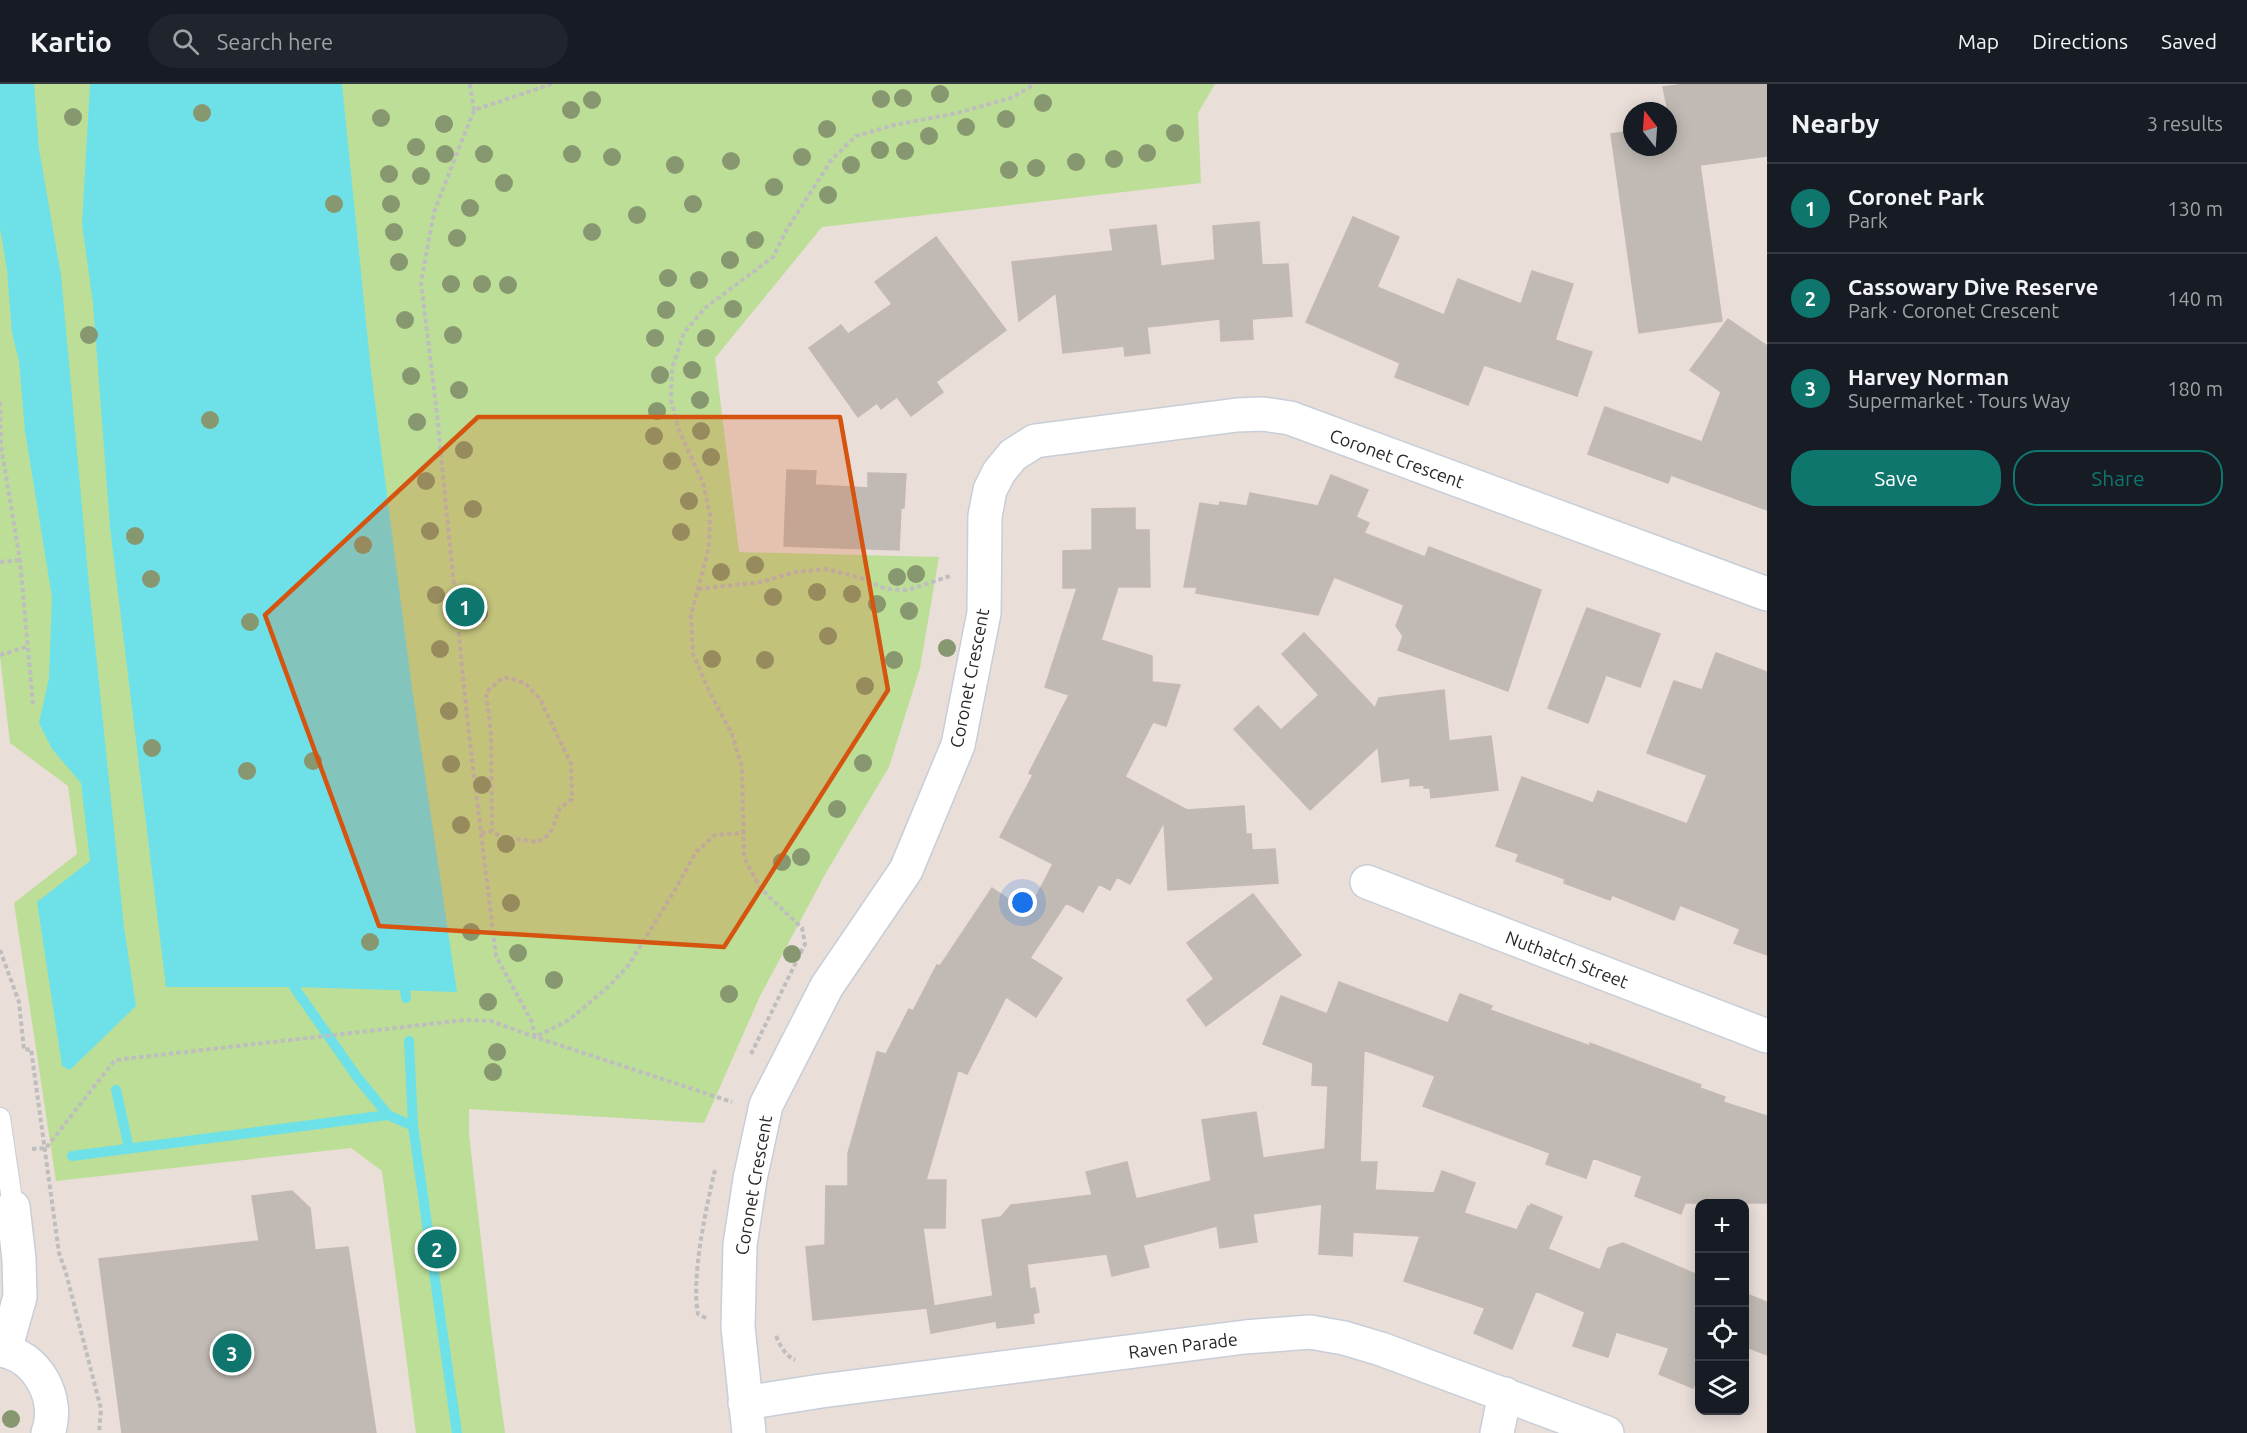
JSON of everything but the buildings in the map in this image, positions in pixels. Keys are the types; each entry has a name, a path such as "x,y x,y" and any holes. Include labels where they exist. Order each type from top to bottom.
{"street":[{"name":"Coronet Crescent","path":"747,1418 738,1327 740,1245 750,1179 766,1105 827,986 906,870 958,745 984,613 985,516 990,490 999,472 1013,455 1035,441 1147,425 1237,415 1263,414 1290,418 1767,594"},
{"name":"Nuthatch Street","path":"1367,882 1767,1036"},
{"path":"12,1207 19,1259 20,1297 3,1350 23,1359 38,1372 48,1390 52,1410 51,1432"},
{"name":"Raven Parade","path":"747,1418 821,1391 1234,1338 1310,1332 1344,1338 1381,1349 1607,1433"},
{"path":"1497,1433 1505,1394"}],"lane":[{"path":"0,1118 12,1207"}],"path":[{"path":"470,84 474,110 434,212 420,282 436,405 468,726 496,956 532,1022 535,1037"},
{"path":"474,110 552,84"},
{"path":"749,1059 760,1032 805,944 802,928 760,888 744,857 742,767 732,734 710,693 693,654 691,615 708,547 710,515 703,483 678,428 671,400 672,368 684,333 705,308 773,257 832,159 856,136 1011,98 1035,84"},
{"path":"0,404 1,446 20,560 33,705"},
{"path":"0,562 20,560"},
{"path":"698,589 742,585 795,572 825,569 861,578 886,589 908,590 949,576 985,575"},
{"path":"0,655 26,647"},
{"path":"481,833 492,831 501,837 538,842 550,834 560,808 572,799 571,765 540,699 525,683 504,677 486,692 491,734 492,831"},
{"path":"535,1037 578,1014 627,966 696,852 715,835 743,833"},
{"path":"0,950 19,1002 24,1050 31,1049 59,1253 69,1283 101,1409 99,1433"},
{"path":"5,1153 46,1148 115,1060 465,1020 491,1021 734,1102"},
{"path":"731,1112 737,1094"},
{"path":"709,1320 698,1314 696,1304 699,1257 716,1163"},
{"path":"776,1336 789,1357 799,1362"}],"highlighted area":[{"path":"478,417 840,417 888,690 724,947 379,926 265,615"}],"green space":[{"path":"0,84 1215,84 1198,113 1201,183 822,227 715,358 739,552 939,557 920,668 889,767 827,871 760,996 704,1123 469,1109 469,1134 505,1433 416,1433 382,1171 351,1148 56,1181 14,903 77,854 68,786 10,743 0,656"}],"water":[{"path":"0,84 34,84 39,149 61,275 89,585 124,927 136,1006 70,1070 62,1066 37,902 90,861 81,783 52,749 39,723 49,678 52,597 25,431 19,361 12,333 7,270 0,228"},
{"path":"90,84 342,84 371,371 411,681 457,992 294,987 166,987 110,527 93,303 82,224"}],"waterway":[{"path":"294,987 357,1077 388,1115"},
{"path":"405,990 406,998"},
{"path":"409,1041 413,1126"},
{"path":"116,1090 129,1148"},
{"path":"72,1156 388,1115 413,1126 457,1433"}],"place":[{"name":"Coronet Park","path":"465,607"},
{"name":"Cassowary Dive Reserve","path":"437,1249"},
{"name":"Harvey Norman","path":"232,1353"}]}
